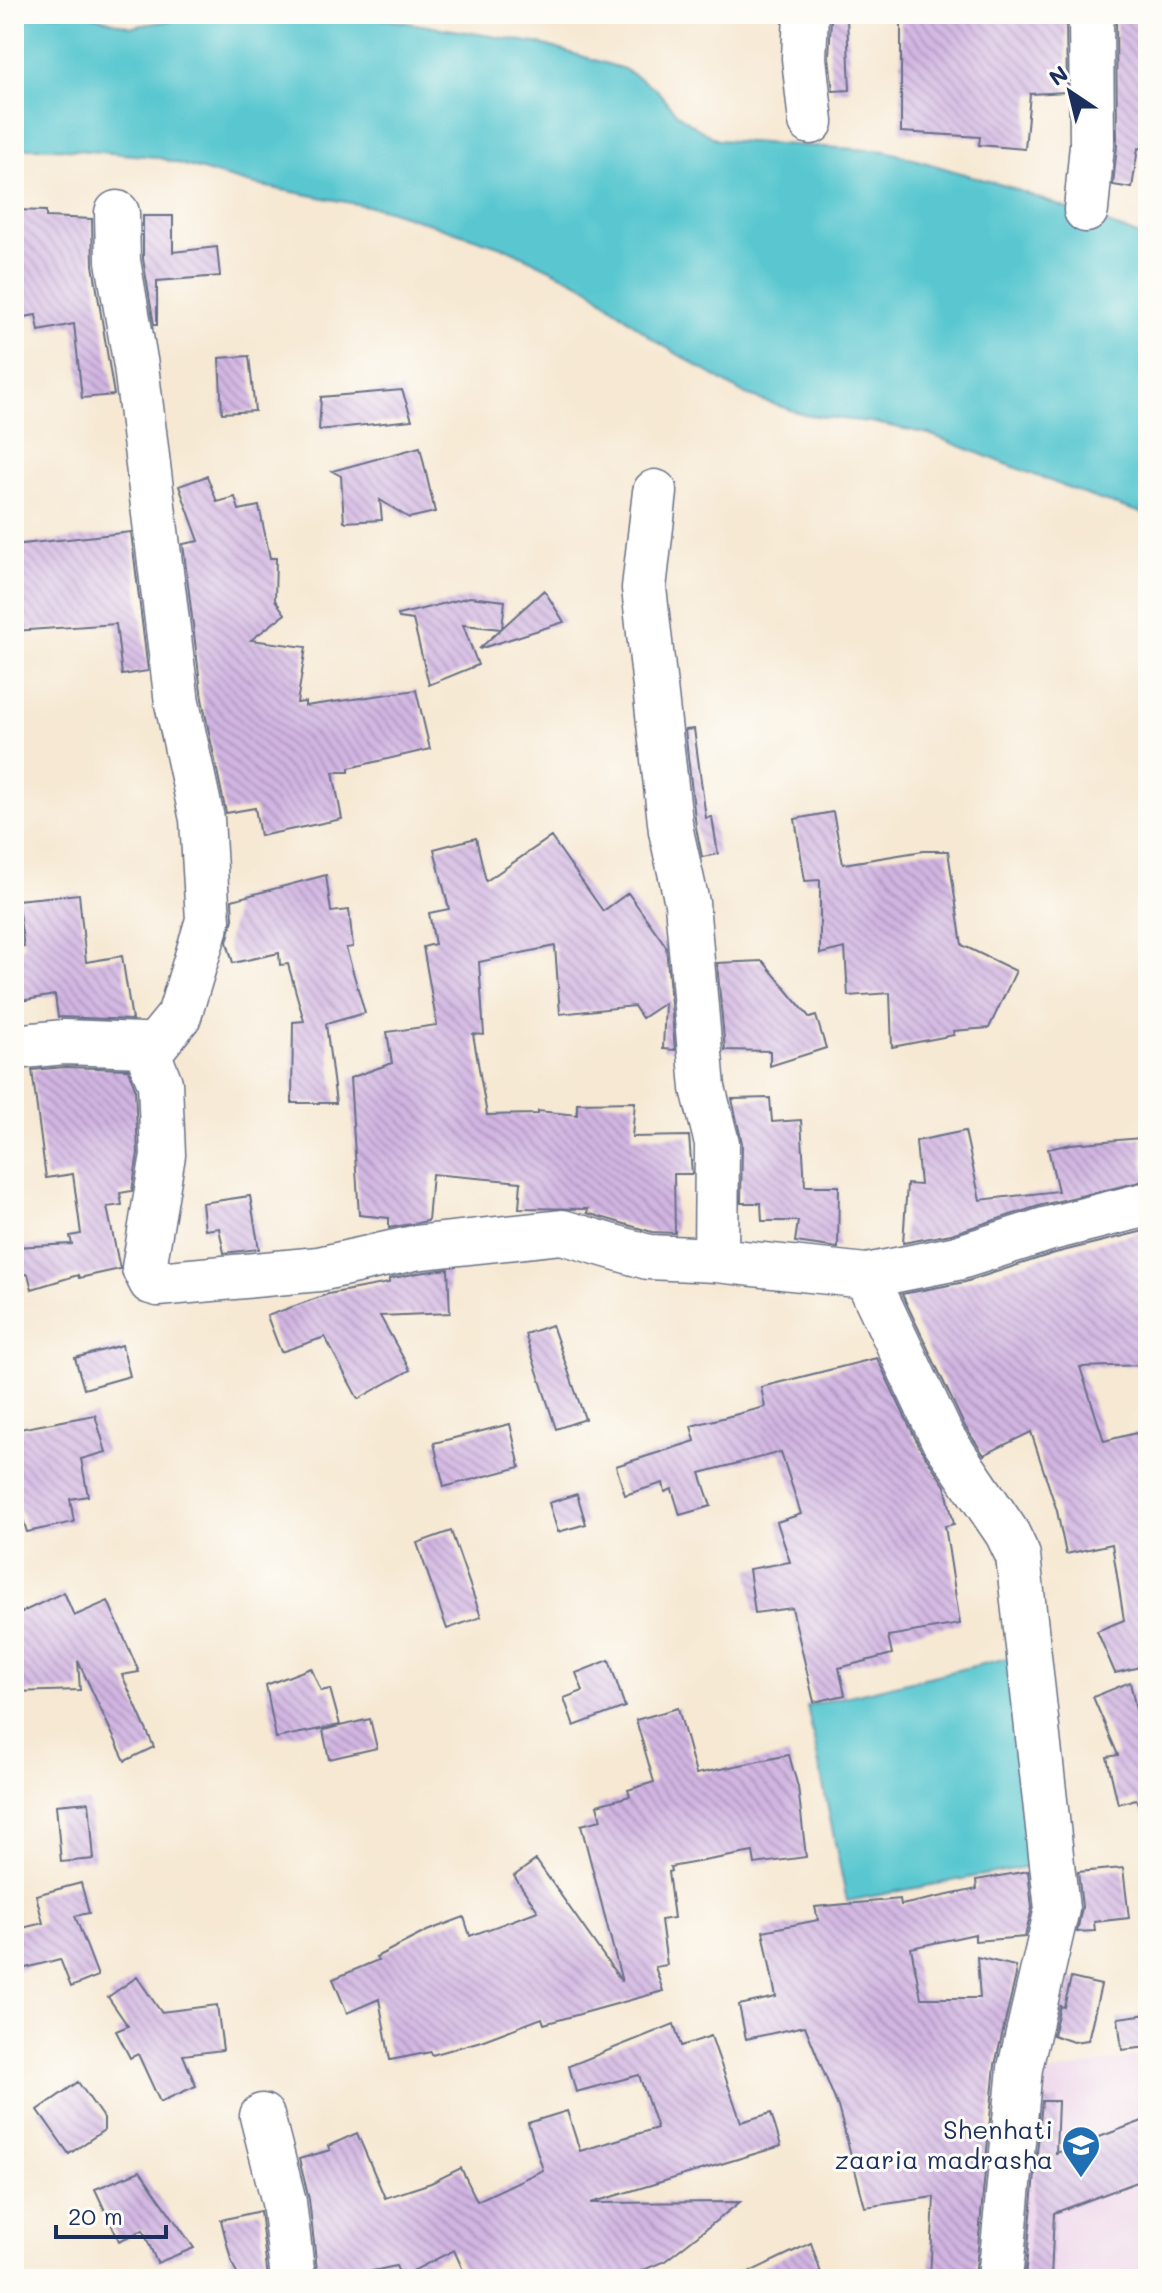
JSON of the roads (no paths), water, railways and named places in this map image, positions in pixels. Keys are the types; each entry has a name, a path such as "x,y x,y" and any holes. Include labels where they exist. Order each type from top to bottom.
{"street":[{"path":"806,14 804,58 811,122"},
{"path":"1086,210 1092,145 1091,14"},
{"path":"117,213 118,261 136,366 177,703 202,819 208,920 179,1016 149,1053"},
{"path":"655,492 644,588 671,831 687,903 703,1088 717,1143 716,1260"},
{"path":"14,1047 64,1042 142,1045 149,1053 160,1083 163,1155 144,1260 146,1276 158,1284 319,1269 414,1248 562,1232 648,1257 716,1260 866,1276 957,1258 1048,1229 1148,1204"},
{"path":"866,1276 942,1437 1007,1533 1018,1556 1057,1909 1020,2068 1000,2279"},
{"path":"262,2116 284,2202 293,2279"}],"water":[{"path":"14,14 86,14 131,27 211,14 352,14 541,44 624,69 656,89 676,113 718,140 886,151 1009,187 1148,239 1148,515 1094,498 929,434 870,422 806,415 746,395 654,340 588,287 508,249 388,210 251,184 156,157 55,148 14,148"},
{"path":"1016,1656 1041,1864 847,1901 807,1706"}],"place":[{"name":"Shenhati zaaria madrasha","path":"1081,2179"}]}
